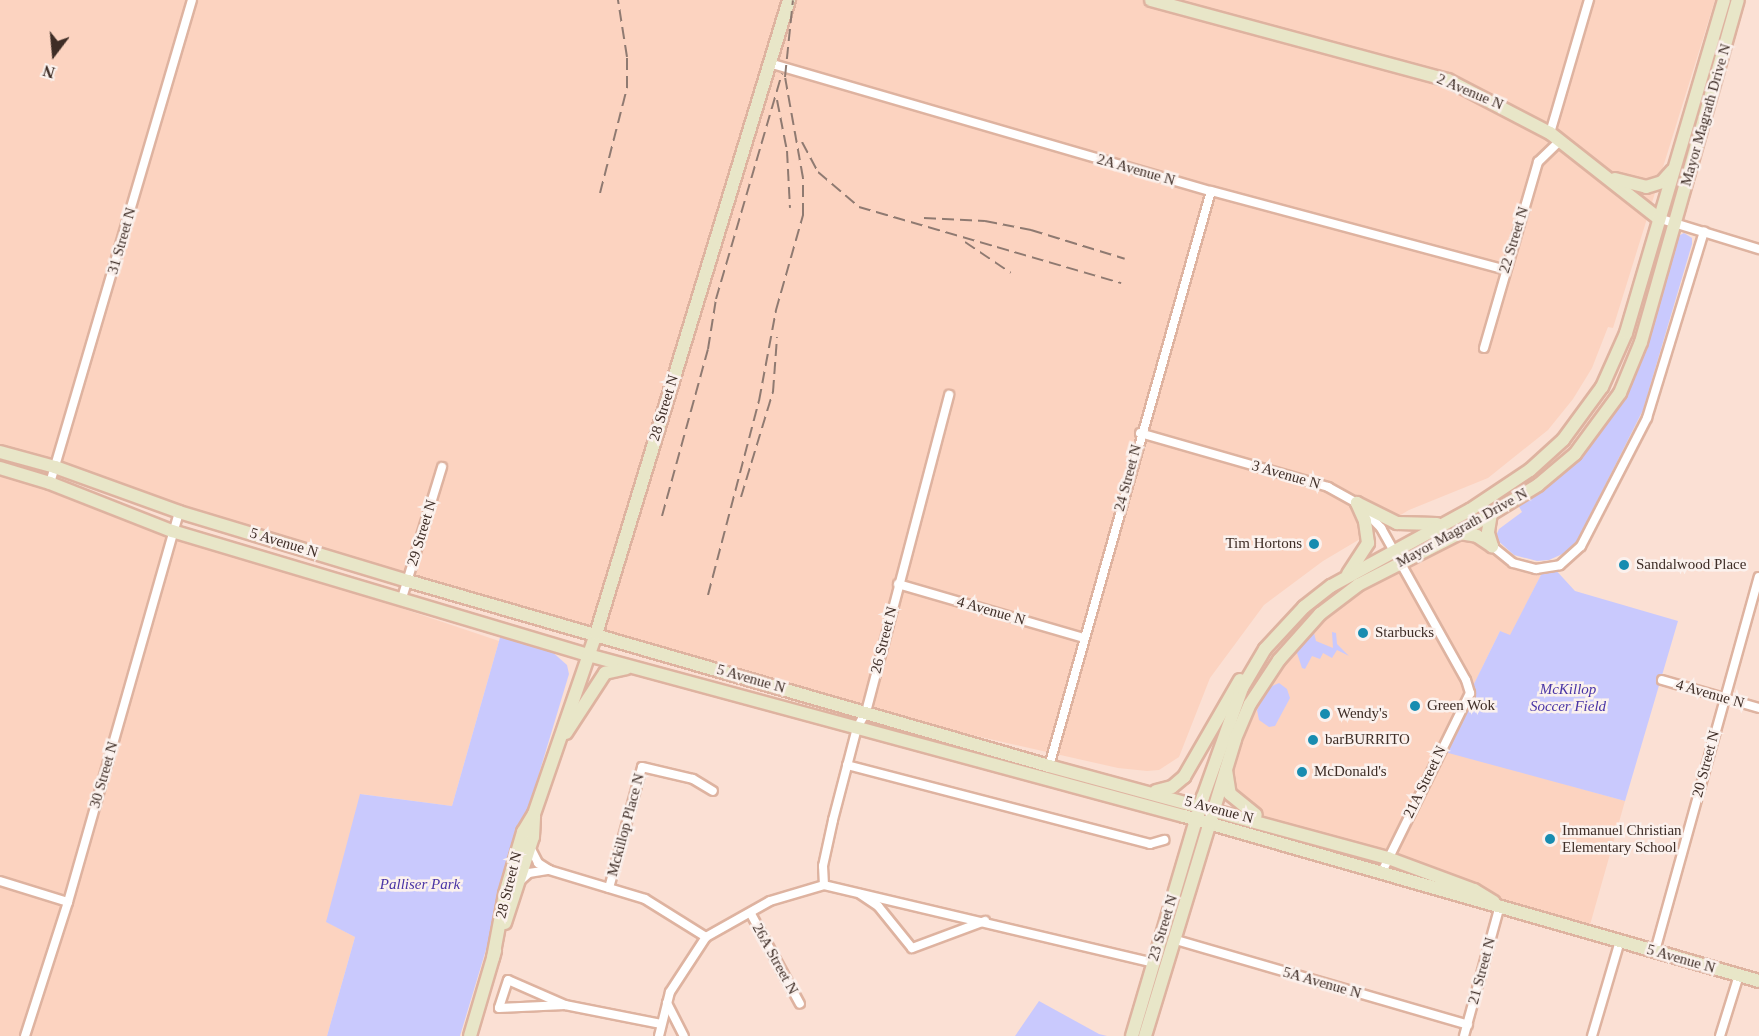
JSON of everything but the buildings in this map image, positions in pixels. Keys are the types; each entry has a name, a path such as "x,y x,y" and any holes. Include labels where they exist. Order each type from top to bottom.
{"main road":[{"name":"28 Street N","path":"470,1036 530,847 534,814 596,634 789,0"},
{"name":"2 Avenue N","path":"1151,0 1448,80 1555,137 1658,218"},
{"name":"Mayor Magrath Drive N","path":"1196,820 1234,706 1258,659 1304,607 1393,549 1444,523 1530,470 1563,440 1590,406 1613,367 1626,333 1724,0"},
{"name":"Mayor Magrath Drive N","path":"1209,824 1226,767 1250,704 1292,643 1338,599 1399,563 1460,533 1557,471 1610,409 1635,360 1738,0"},
{"path":"1605,176 1646,187 1662,182 1676,165"},
{"name":"5 Avenue N","path":"0,452 55,467 179,512 408,580 1049,765 1201,804 1388,858 1474,890 1500,905"},
{"name":"5 Avenue N","path":"0,468 50,483 172,531 588,655 1196,820 1382,872 1475,902 1500,905 1759,981"},
{"path":"1357,503 1397,523 1444,523"},
{"path":"1346,578 1368,543 1365,521 1357,503"},
{"path":"1491,513 1488,533 1492,546"},
{"path":"1460,533 1477,536 1492,546"},
{"path":"1152,792 1172,787 1184,777 1230,694 1258,659"},
{"path":"552,757 605,673 638,668"},
{"path":"1226,767 1230,794 1236,801 1273,825"},
{"name":"28 Street N","path":"493,958 505,894 523,832 534,814"},
{"name":"23 Street N","path":"1132,1036 1196,820"},
{"name":"23 Street N","path":"1145,1036 1176,940 1209,824"}],"street":[{"name":"31 Street N","path":"50,483 192,0"},
{"name":"22 Street N","path":"1484,348 1538,162 1555,137 1589,0"},
{"name":"2A Avenue N","path":"769,63 1211,192 1505,270"},
{"name":"24 Street N","path":"1049,765 1140,433 1211,192"},
{"name":"2 Avenue N","path":"1658,218 1759,249"},
{"name":"Mayor Magrath Drive N","path":"1492,546 1513,563 1536,569 1560,565 1581,546 1647,418 1704,232"},
{"name":"26 Street N","path":"824,885 823,866 847,765 857,728 866,712 949,395"},
{"name":"3 Avenue N","path":"1140,433 1328,487 1357,503 1373,518 1393,549 1470,693"},
{"name":"29 Street N","path":"402,598 442,467"},
{"name":"30 Street N","path":"26,1036 68,902 179,512"},
{"name":"20 Street N","path":"1655,951 1759,577"},
{"name":"4 Avenue N","path":"898,584 1084,638"},
{"name":"4 Avenue N","path":"1662,680 1759,708"},
{"name":"21A Street N","path":"1382,872 1470,693"},
{"path":"847,765 1150,844 1164,840"},
{"name":"Mckillop Place N","path":"609,888 642,767 693,779 713,791"},
{"path":"530,847 538,862 549,870 645,899 706,937"},
{"path":"520,881 529,873 549,870"},
{"path":"0,881 68,902"},
{"path":"659,1036 667,1003 706,937 780,897 824,885 988,921 1153,963"},
{"path":"855,890 878,906 912,948 962,927 988,921"},
{"name":"21 Street N","path":"1464,1036 1500,905"},
{"name":"26A Street N","path":"750,915 800,1004"},
{"name":"5A Avenue N","path":"1176,940 1468,1025"},
{"path":"1592,1036 1620,941"},
{"path":"1720,1036 1739,975"},
{"path":"565,1005 499,1008 508,980 565,1005 661,1024"},
{"path":"667,1003 684,1036"}],"shaded area":[{"path":"0,0 1715,0 1613,328 1608,327 1592,368 1573,399 1548,430 1488,478 1409,510 1323,561 1264,605 1210,678 1179,757 1159,770 1147,771 1118,768 892,717 210,517 86,470 0,446"},
{"path":"0,468 172,531 499,641 452,806 361,794 327,922 355,937 327,1036 0,1036"},
{"path":"1460,533 1507,560 1544,569 1510,636 1500,631 1442,750 1625,801 1588,932 1500,905 1474,890 1273,825 1251,813 1228,785 1244,717 1320,614"}],"green space":[{"path":"1684,233 1692,238 1692,244 1643,410 1577,541 1567,552 1549,560 1537,561 1514,555 1495,538 1499,529 1522,512 1518,505 1571,466 1621,404 1647,345 1678,236"},
{"name":"McKillop Soccer Field","path":"1553,567 1575,591 1678,621 1625,801 1441,751 1500,631 1510,635 1544,569"},
{"path":"1313,629 1316,641 1333,648 1332,632 1336,633 1337,644 1349,656 1337,650 1332,658 1323,653 1320,659 1312,656 1305,669 1302,668 1296,650"},
{"name":"Palliser Park","path":"501,634 549,649 567,665 569,674 460,1036 327,1036 355,937 326,922 360,794 452,806"},
{"path":"1279,683 1287,689 1290,698 1275,726 1269,727 1259,720 1257,710 1268,688"},
{"path":"1039,1001 1099,1034 1107,1036 1015,1036"}],"railway":[{"path":"600,193 627,88 627,57 618,0"},
{"path":"708,595 759,401 776,310 803,215 803,178 785,77 793,0"},
{"path":"662,516 708,349 716,299 782,73"},
{"path":"777,100 787,151 790,208"},
{"path":"802,142 818,172 859,207 1121,283"},
{"path":"924,218 985,221 1031,230 1125,259"},
{"path":"965,242 1011,273"},
{"path":"741,497 773,392 777,337"}],"place":[{"name":"Tim Hortons","path":"1314,544"},
{"name":"Sandalwood Place","path":"1624,565"},
{"name":"Starbucks","path":"1363,633"},
{"name":"Green Wok","path":"1415,706"},
{"name":"Wendy's","path":"1325,714"},
{"name":"barBURRITO","path":"1313,740"},
{"name":"McDonald's","path":"1302,772"},
{"name":"Immanuel Christian Elementary School","path":"1550,839"}]}
